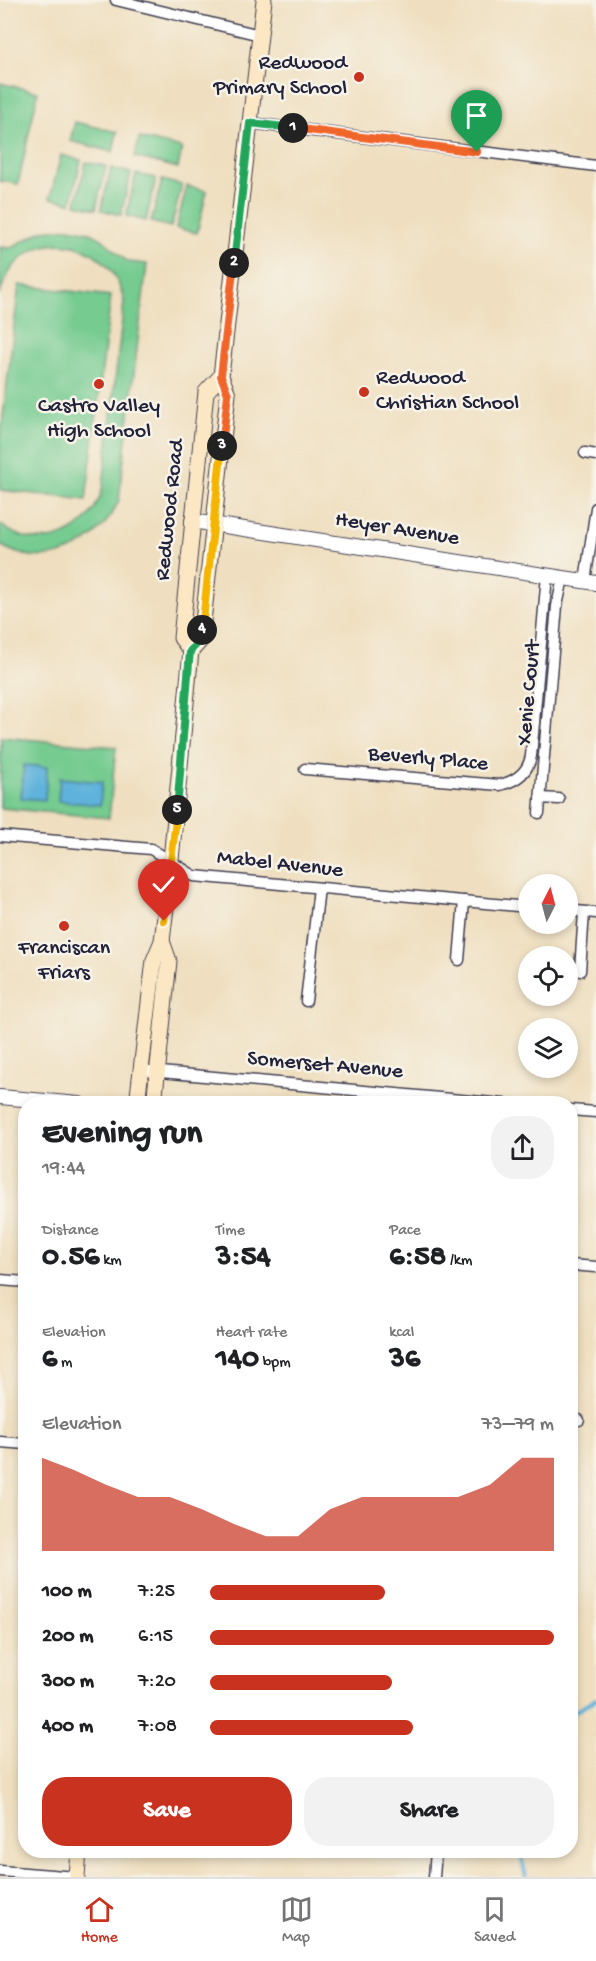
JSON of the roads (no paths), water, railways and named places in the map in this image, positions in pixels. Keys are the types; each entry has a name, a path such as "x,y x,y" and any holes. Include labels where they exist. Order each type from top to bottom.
{"main road":[{"name":"Redwood Road","path":"138,1096 154,960 162,941 190,651 201,640 228,394 221,376 264,0"},
{"name":"Redwood Road","path":"190,651 181,638 206,392 221,376"},
{"name":"Redwood Road","path":"155,1096 169,961 162,941"},
{"path":"77,1877 78,1858"}],"street":[{"path":"116,0 260,35"},
{"path":"250,123 596,166"},
{"path":"590,582 596,508"},
{"name":"Heyer Avenue","path":"192,521 590,582"},
{"name":"Beverly Place","path":"305,769 500,785 520,776 530,764 547,575"},
{"name":"Xenie Court","path":"539,813 557,606 562,578"},
{"path":"540,798 559,799"},
{"name":"Mabel Avenue","path":"0,836 150,849 194,876 518,906"},
{"path":"306,1001 319,888"},
{"path":"459,960 464,901"},
{"path":"578,911 596,913"},
{"path":"580,971 584,912"},
{"name":"Somerset Avenue","path":"141,1070 418,1096"},
{"path":"0,1098 18,1099"},
{"path":"578,1111 596,1112"},
{"path":"578,1266 596,1267"},
{"path":"0,1280 18,1281"},
{"path":"0,1442 18,1443"},
{"path":"434,1877 435,1858"},
{"path":"0,1871 77,1877"}],"water":[{"path":"24,765 47,767 45,800 21,798"},
{"path":"60,778 102,782 100,805 58,801"}],"waterway":[{"path":"578,1710 596,1699"},
{"path":"522,1858 526,1877"}],"place":[{"name":"Redwood Primary School","path":"359,77"},
{"name":"Castro Valley High School","path":"99,384"},
{"name":"Redwood Christian School","path":"364,392"},
{"name":"Franciscan Friars","path":"64,926"}]}
